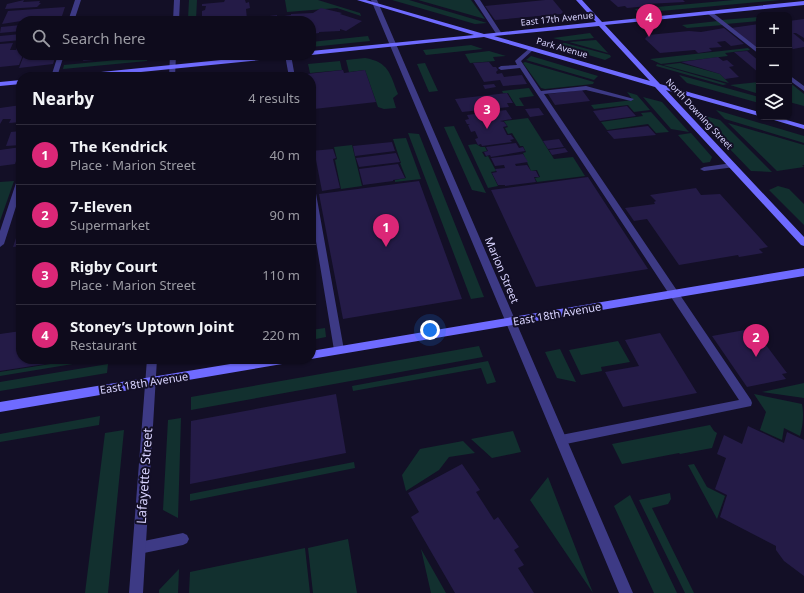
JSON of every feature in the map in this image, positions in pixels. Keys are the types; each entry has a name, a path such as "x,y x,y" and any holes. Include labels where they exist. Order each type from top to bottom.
{"main road":[{"name":"Park Avenue","path":"360,0 376,2 531,49 756,113"},
{"name":"North Downing Street","path":"579,0 804,243"},
{"path":"800,0 804,3"},
{"name":"East 17th Avenue","path":"316,53 804,3"},
{"path":"122,72 240,60"},
{"path":"0,84 16,82"},
{"path":"779,120 804,127"},
{"name":"East 18th Avenue","path":"316,354 804,272"},
{"name":"East 18th Avenue","path":"0,407 258,364"}],"street":[{"path":"176,16 177,0"},
{"name":"Marion Street","path":"376,2 626,593"},
{"path":"172,72 173,60"},
{"name":"Lafayette Street","path":"136,593 152,364"}],"lane":[{"path":"73,16 78,0"},
{"path":"477,0 499,34"},
{"path":"710,13 756,50"},
{"path":"531,49 518,61 747,403 561,440"},
{"path":"56,72 59,60"},
{"path":"290,60 291,72"},
{"path":"501,68 522,66"},
{"path":"792,79 804,89"},
{"path":"540,93 586,88 631,99"},
{"path":"704,169 732,165"},
{"path":"0,244 16,194"},
{"path":"316,217 339,350"},
{"path":"139,548 183,539"}],"green space":[{"path":"189,0 197,0 196,16 188,16"},
{"path":"285,0 318,0 360,13 361,16 337,8 287,12"},
{"path":"392,0 409,0 487,23 475,24"},
{"path":"418,0 471,0 485,19"},
{"path":"734,0 780,0 639,13 635,9"},
{"path":"756,17 756,21 726,24 721,20"},
{"path":"718,21 723,25 687,28 682,25"},
{"path":"590,33 594,38 565,41 553,38"},
{"path":"368,36 370,41 316,46 316,41"},
{"path":"596,40 608,53 569,42"},
{"path":"565,43 610,55 611,57 605,60 552,44"},
{"path":"471,45 483,49 426,55 423,50"},
{"path":"748,48 750,50 725,53 728,56 661,64 650,59"},
{"path":"489,51 506,56 493,57 495,61 470,63 465,54"},
{"path":"531,56 598,76 594,80 526,60"},
{"path":"365,58 379,62 388,70 398,94 393,98 396,108 384,109 378,107 365,70 349,72 346,60"},
{"path":"116,60 147,60 63,69 64,65"},
{"path":"340,61 342,70 310,72 308,64"},
{"path":"525,62 594,82 593,84 545,89 541,88 523,63"},
{"path":"425,63 438,91 429,92 417,64"},
{"path":"680,63 720,74 729,83 663,65"},
{"path":"657,64 727,84 723,85 656,66"},
{"path":"679,75 756,96 756,102 687,83"},
{"path":"756,82 756,93 730,85"},
{"path":"792,84 804,94 804,106 792,103"},
{"path":"529,88 534,96 519,98 524,106 516,106 508,93 503,93 502,91"},
{"path":"627,92 637,95 650,110 634,112 628,105 594,109 591,105 633,100"},
{"path":"643,97 662,102 689,132 671,129"},
{"path":"716,110 804,136 804,143 725,119"},
{"path":"651,112 669,132 656,133 648,124 607,130 601,122 643,116 641,113"},
{"path":"701,115 720,120 772,172 751,171 701,119"},
{"path":"528,118 554,159 573,157 585,176 537,182 535,178 540,177 537,170 531,171 523,153 526,152 523,146 520,146 512,133 508,134 505,128 508,127 504,121"},
{"path":"728,123 804,145 804,165 802,165 804,167 777,171"},
{"path":"454,126 486,193 472,190 444,127"},
{"path":"408,133 419,134 484,297 471,299"},
{"path":"691,133 712,157 710,162 703,163 678,135"},
{"path":"406,138 421,179 395,182 395,180 406,178 393,139"},
{"path":"476,144 481,147 485,147 487,151 482,152 485,157 488,156 496,171 491,172 498,186 488,188 468,145"},
{"path":"352,145 362,186 341,189 334,147"},
{"path":"14,181 0,221 0,182"},
{"path":"778,186 789,189 804,204 804,225 769,190"},
{"path":"325,328 326,337 316,339 316,329"},
{"path":"618,341 630,362 601,367 602,371 581,375 569,350"},
{"path":"479,346 483,357 191,410 191,397"},
{"path":"560,349 576,382 557,378 545,352"},
{"path":"488,361 496,382 487,384 481,368 353,391 352,386"},
{"path":"50,364 73,364 0,376 0,372"},
{"path":"108,364 107,373 0,391 0,382"},
{"path":"804,383 804,398 762,392"},
{"path":"754,394 802,404 803,420 800,436 784,428 782,440 760,430 766,412"},
{"path":"100,416 99,425 0,442 0,434"},
{"path":"181,418 178,518 163,510 168,420"},
{"path":"710,425 717,433 712,448 622,464 612,444"},
{"path":"124,430 108,593 85,593 105,433"},
{"path":"513,431 521,452 492,458 471,439"},
{"path":"463,441 475,453 449,457 439,470 406,491 402,475 420,449"},
{"path":"354,462 355,468 190,501 190,494"},
{"path":"694,464 707,487 725,496 717,519 688,465"},
{"path":"548,477 593,593 530,500"},
{"path":"670,493 671,499 668,504 652,508 694,593 685,593 639,500"},
{"path":"630,495 677,593 654,593 614,506"},
{"path":"348,539 357,593 313,593 308,548"},
{"path":"305,548 310,593 189,593 190,572"},
{"path":"421,549 446,593 431,593"},
{"path":"179,569 178,593 159,593 159,590"}],"building":[{"path":"24,0 23,2 40,1 39,3 41,3 37,7 5,9 7,4"},
{"path":"225,0 245,0 246,3 249,2 250,8 246,9 247,16 202,16 202,11 205,10 206,6 202,6 202,4 224,2"},
{"path":"553,0 563,12 561,14 495,20 485,6"},
{"path":"610,0 683,0 685,2 646,4 648,6 627,8 625,6 618,7"},
{"path":"65,7 62,16 16,16 16,22 2,24 8,11"},
{"path":"321,8 342,13 340,14 362,21 346,31 340,29 340,31 316,33 316,16 284,16 291,14 313,13"},
{"path":"804,19 804,38 796,33 793,33 804,42 804,47 792,48 792,21"},
{"path":"756,24 756,48 731,28"},
{"path":"16,26 16,31 0,33 1,27"},
{"path":"724,28 744,44 731,46 725,41 717,42 722,47 709,48 712,51 698,53 695,50 660,53 645,39 648,35 689,31 701,32"},
{"path":"16,34 16,40 0,42 0,36"},
{"path":"13,43 10,50 16,50 16,60 21,60 19,65 0,67 0,44"},
{"path":"747,51 756,58 756,70 734,52"},
{"path":"718,57 723,61 727,60 734,66 729,67 739,77 725,79 720,74 681,62"},
{"path":"22,60 54,60 53,64 19,68"},
{"path":"489,62 498,70 496,72 497,74 502,73 504,77 522,75 527,84 503,86 500,80 484,82 473,63"},
{"path":"343,70 344,73 365,70 376,102 316,109 316,73"},
{"path":"494,84 496,87 485,89 483,85"},
{"path":"582,90 590,101 555,105 548,94"},
{"path":"507,93 513,103 507,103 509,107 462,112 455,99"},
{"path":"16,106 16,122 9,123 11,119 3,119 0,124 0,108"},
{"path":"627,106 636,116 600,121 593,111"},
{"path":"539,108 544,115 530,117 525,109"},
{"path":"506,110 512,119 500,121 504,122 507,126 503,127 507,135 511,135 514,139 510,140 512,142 482,146 481,144 478,145 475,139 478,138 475,131 471,132 468,125 470,124 467,124 465,120 469,119 467,115"},
{"path":"648,126 656,135 614,139 607,131"},
{"path":"11,132 16,132 16,145 6,146"},
{"path":"559,139 564,147 548,149 543,141"},
{"path":"392,142 395,151 355,156 353,146"},
{"path":"516,143 519,148 523,147 525,151 491,157 490,155 486,156 484,152 488,151 486,147"},
{"path":"16,148 15,164 0,166 0,150"},
{"path":"565,148 568,152 552,155 549,150"},
{"path":"333,149 336,158 333,159 340,188 322,191 316,160 316,151"},
{"path":"396,153 400,162 359,167 356,158"},
{"path":"523,154 528,162 515,164 516,166 527,165 531,171 536,171 539,177 534,177 536,182 505,186 498,185 492,173 497,172 495,169 505,168 504,165 495,166 491,158"},
{"path":"398,164 405,178 363,185 359,169"},
{"path":"588,177 648,269 536,287 491,190"},
{"path":"419,181 462,299 343,319 319,194"},
{"path":"696,188 701,195 720,194 768,247 759,249 763,253 739,257 738,255 679,265 647,219 634,221 625,208 655,204 654,202 656,201 650,195"},
{"path":"16,238 16,247 13,247"},
{"path":"750,329 754,334 757,333 787,373 782,374 786,379 747,387 712,336"},
{"path":"16,332 16,364 45,364 0,371 0,334"},
{"path":"660,333 697,393 623,407 605,372 639,366 625,340"},
{"path":"336,394 346,453 190,484 191,421"},
{"path":"748,426 784,443 787,432 804,440 804,576 784,561 776,550 776,546 720,517 727,495 715,489 726,458 717,454 724,435 742,444"},
{"path":"462,464 480,490 476,492 494,520 498,517 519,547 514,550 524,565 518,568 534,593 455,593 411,517 419,512 408,493"}],"place":[{"name":"Stoney’s Uptown Joint","path":"649,37"},
{"name":"Rigby Court","path":"487,129"},
{"name":"The Kendrick","path":"386,247"},
{"name":"7-Eleven","path":"756,357"}]}
